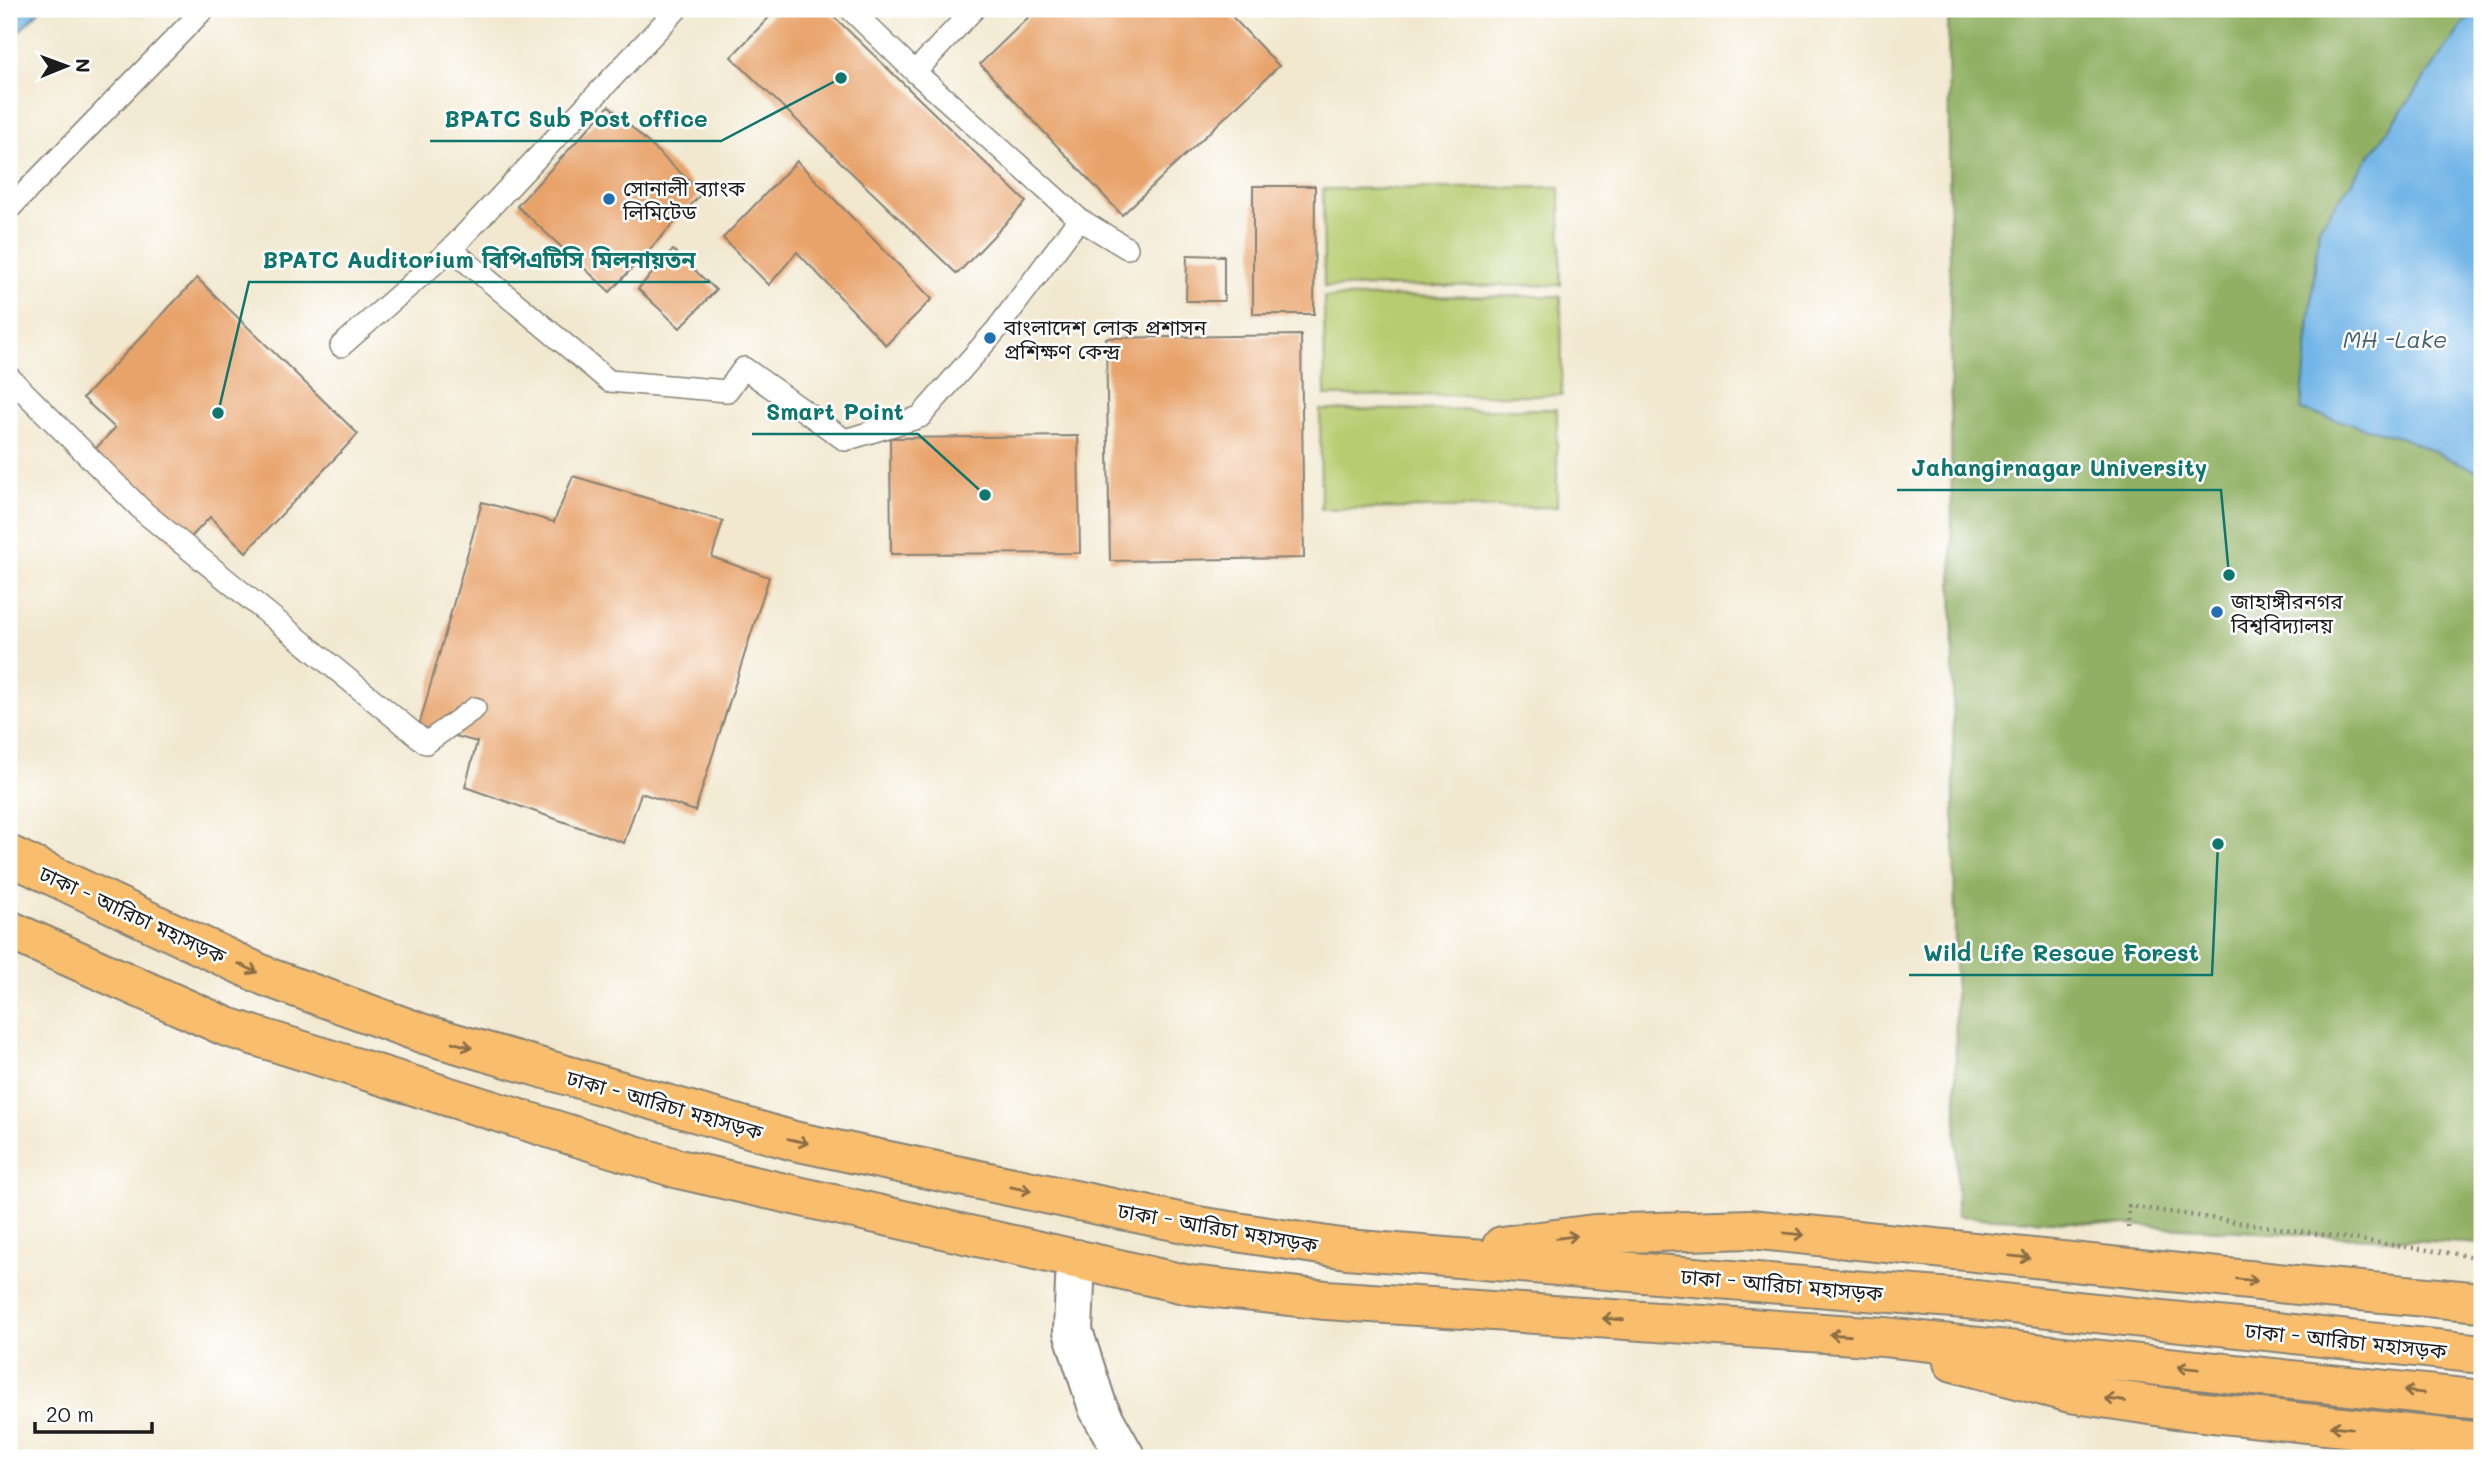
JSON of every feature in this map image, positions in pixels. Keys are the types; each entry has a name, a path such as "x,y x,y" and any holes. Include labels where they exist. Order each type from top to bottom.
{"highway":[{"name":"ঢাকা - আরিচা মহাসড়ক","path":"9,855 267,977 424,1034 781,1137 1198,1226 1347,1250 1965,1299 2482,1354"},
{"path":"9,930 227,1027 679,1169 1189,1285 1326,1300 1884,1338 2482,1400"},
{"path":"1427,1256 1594,1234 1750,1229 2482,1302"},
{"path":"1884,1338 1968,1367 2070,1393 2176,1409 2482,1442"}],"street":[{"path":"1076,1259 1073,1331 1098,1408 1126,1458"}],"lane":[{"path":"9,209 204,9"},
{"path":"341,346 451,249 677,9"},
{"path":"850,9 915,72 1079,219 1127,248"},
{"path":"915,72 974,9"},
{"path":"451,249 609,381 727,391 744,368 845,440 920,417 997,329 1079,219"},
{"path":"9,377 145,513 426,743 475,708"}],"path":[{"path":"2126,1268 2129,1206 2482,1258"}],"green space":[{"name":"জাহাঙ্গীরনগর বিশ্ববিদ্যালয়","path":"1948,9 2474,9 2319,228 2301,410 2403,438 2482,473 2482,1244 1957,1216"},
{"path":"1560,187 1561,285 1324,287 1323,189"},
{"path":"1561,296 1562,395 1325,396 1324,297"},
{"path":"1557,409 1557,507 1321,509 1320,410"}],"water":[{"path":"9,9 41,9 9,42"},
{"name":"MH -Lake","path":"2474,9 2482,9 2482,473 2403,438 2301,410 2319,228"}],"building":[{"path":"777,9 826,9 1026,202 957,274 731,57"},
{"path":"1037,9 1225,9 1279,66 1122,215 980,64"},
{"name":"সোনালী ব্যাংক লিমিটেড","path":"609,106 702,193 610,292 517,206"},
{"path":"797,161 932,299 886,345 797,252 769,285 723,238"},
{"path":"1253,186 1315,186 1314,314 1253,314"},
{"path":"673,250 716,290 680,328 638,289"},
{"path":"1187,255 1224,256 1224,301 1186,301"},
{"path":"197,278 358,434 246,552 210,517 179,550 85,460 115,428 83,398"},
{"path":"1301,335 1304,558 1110,561 1106,338"},
{"path":"1078,436 1080,553 891,554 890,438"},
{"path":"573,476 723,521 712,557 769,577 695,811 641,793 624,843 465,787 477,742 419,726 482,502 554,522"}],"place":[{"name":"BPATC Sub Post office","path":"841,78"},
{"name":"সোনালী ব্যাংক লিমিটেড","path":"609,199"},
{"name":"বাংলাদেশ লোক প্রশাসন প্রশিক্ষণ কেন্দ্র","path":"990,338"},
{"name":"BPATC Auditorium বিপিএটিসি মিলনায়তন","path":"218,413"},
{"name":"Smart Point","path":"985,495"},
{"name":"Jahangirnagar University","path":"2229,575"},
{"name":"জাহাঙ্গীরনগর বিশ্ববিদ্যালয়","path":"2217,612"},
{"name":"Wild Life Rescue Forest","path":"2218,844"}]}
